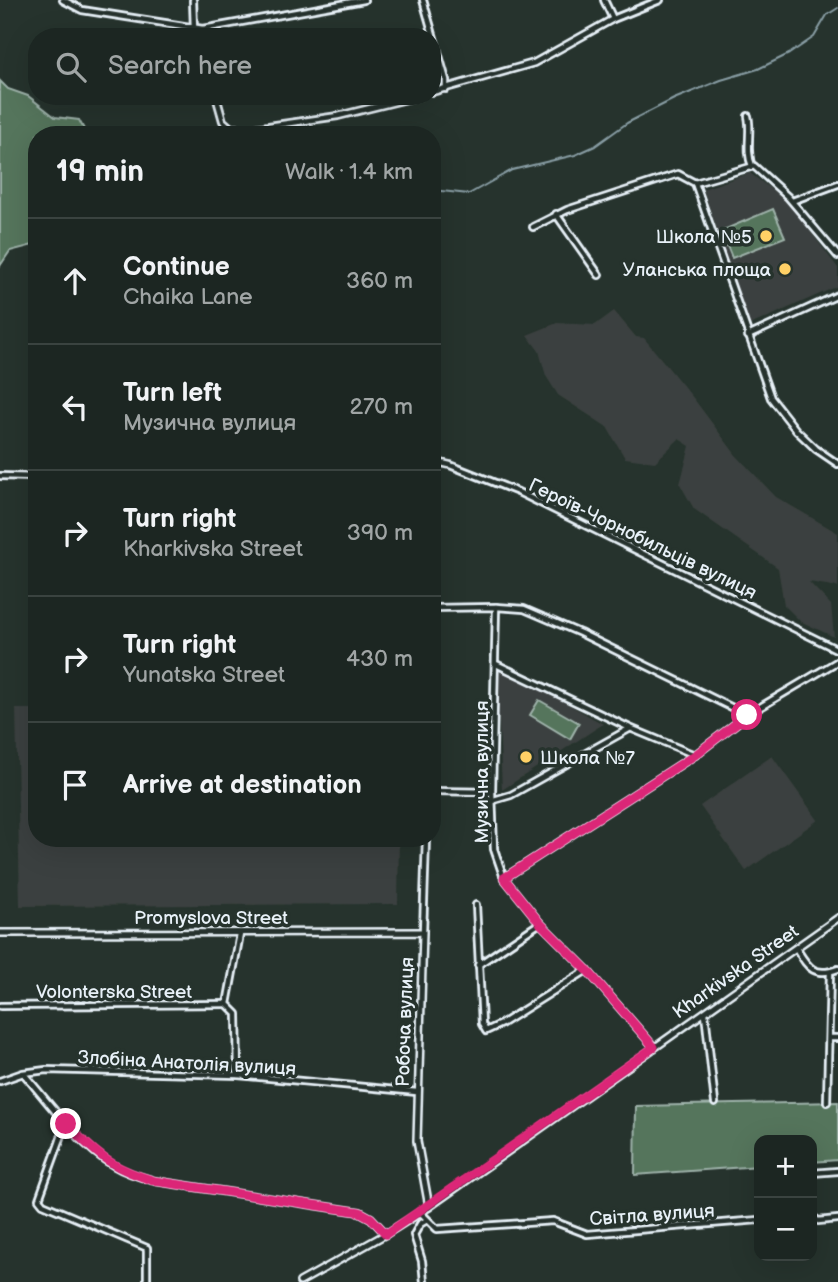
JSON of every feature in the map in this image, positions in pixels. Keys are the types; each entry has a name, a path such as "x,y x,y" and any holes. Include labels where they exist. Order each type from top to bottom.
{"street":[{"path":"63,0 82,10 188,28"},
{"path":"193,0 194,28"},
{"path":"209,28 364,0"},
{"path":"424,0 432,28"},
{"path":"604,0 613,19"},
{"path":"441,90 534,63 613,19 660,0"},
{"path":"441,62 446,89"},
{"path":"219,105 223,121 231,126"},
{"path":"270,126 338,116 383,105"},
{"path":"748,116 749,159 752,166"},
{"path":"695,183 752,166 762,170 838,256"},
{"path":"533,226 556,214 678,174 695,183 771,398 796,430 816,449 838,464"},
{"path":"792,201 838,184"},
{"path":"556,214 599,275"},
{"path":"748,337 838,295"},
{"name":"Героїв-Чорнобильців вулиця","path":"441,463 518,492 838,650"},
{"path":"0,476 28,477"},
{"name":"Музична вулиця","path":"496,607 492,792 494,849 504,878 540,923 587,970 654,1047"},
{"path":"441,608 524,609 580,633 747,715"},
{"path":"504,878 695,755 747,715 838,661"},
{"path":"496,664 630,728 695,755"},
{"path":"494,800 511,795 630,728"},
{"path":"441,791 492,792"},
{"name":"Робоча вулиця","path":"426,847 416,1141 429,1207"},
{"path":"476,905 482,1024 486,1031 587,970"},
{"name":"Kharkivska Street","path":"300,1282 429,1207 838,918"},
{"path":"478,965 540,923"},
{"name":"Promyslova Street","path":"0,933 423,932"},
{"path":"238,1075 237,1014 227,1004 240,933"},
{"path":"796,948 809,968 819,973 838,969"},
{"path":"827,1102 831,972"},
{"name":"Volonterska Street","path":"0,1006 227,1004"},
{"path":"705,1013 715,1103"},
{"path":"830,1038 838,1038"},
{"name":"Злобіна Анатолія вулиця","path":"0,1081 23,1073 46,1070 238,1075 416,1092"},
{"path":"23,1073 66,1124 100,1156 134,1175 155,1181 360,1212 371,1218 386,1234"},
{"path":"66,1124 39,1199 43,1204 148,1248 147,1282"},
{"path":"817,1173 838,1171"},
{"path":"420,1212 428,1220 420,1224 414,1234 422,1261 424,1282"},
{"path":"817,1220 838,1219"},
{"name":"Світла вулиця","path":"428,1220 437,1229 553,1221 587,1234 754,1220"}],"shaded area":[{"name":"Школа №5","path":"750,173 789,203 838,268 838,286 750,325 703,189"},
{"path":"614,311 636,337 644,338 736,455 776,497 838,533 838,587 809,582 831,605 834,637 800,621 784,605 778,568 694,509 680,484 690,446 679,439 655,462 625,458 607,427 558,395 546,376 539,351 527,335 557,323 595,325"},
{"name":"Школа №7","path":"497,670 511,672 603,724 502,790"},
{"path":"16,709 28,709 28,847 399,847 398,904 20,906"},
{"path":"772,756 818,820 746,871 700,806"}],"green space":[{"path":"0,81 8,89 28,96 28,105 40,105 55,117 79,120 82,126 28,126 28,246 10,251 0,266"},
{"path":"773,209 785,237 732,258 721,231"},
{"path":"539,700 579,723 570,739 530,715"},
{"path":"838,1102 838,1160 817,1162 817,1135 754,1135 754,1166 635,1175 636,1106"}],"waterway":[{"path":"441,191 469,194 512,170 575,155 595,146 627,123 674,99 758,69 789,54 814,37 827,15 838,8"}],"place":[{"name":"Школа №5","path":"766,236"},
{"name":"Уланська площа","path":"785,269"},
{"name":"Школа №7","path":"526,757"}],"route":[{"path":"66,1124 112,1165 134,1175 155,1181 360,1212 371,1218 386,1234 429,1207 654,1047 587,970 540,923 504,878 695,755 747,715"}]}
